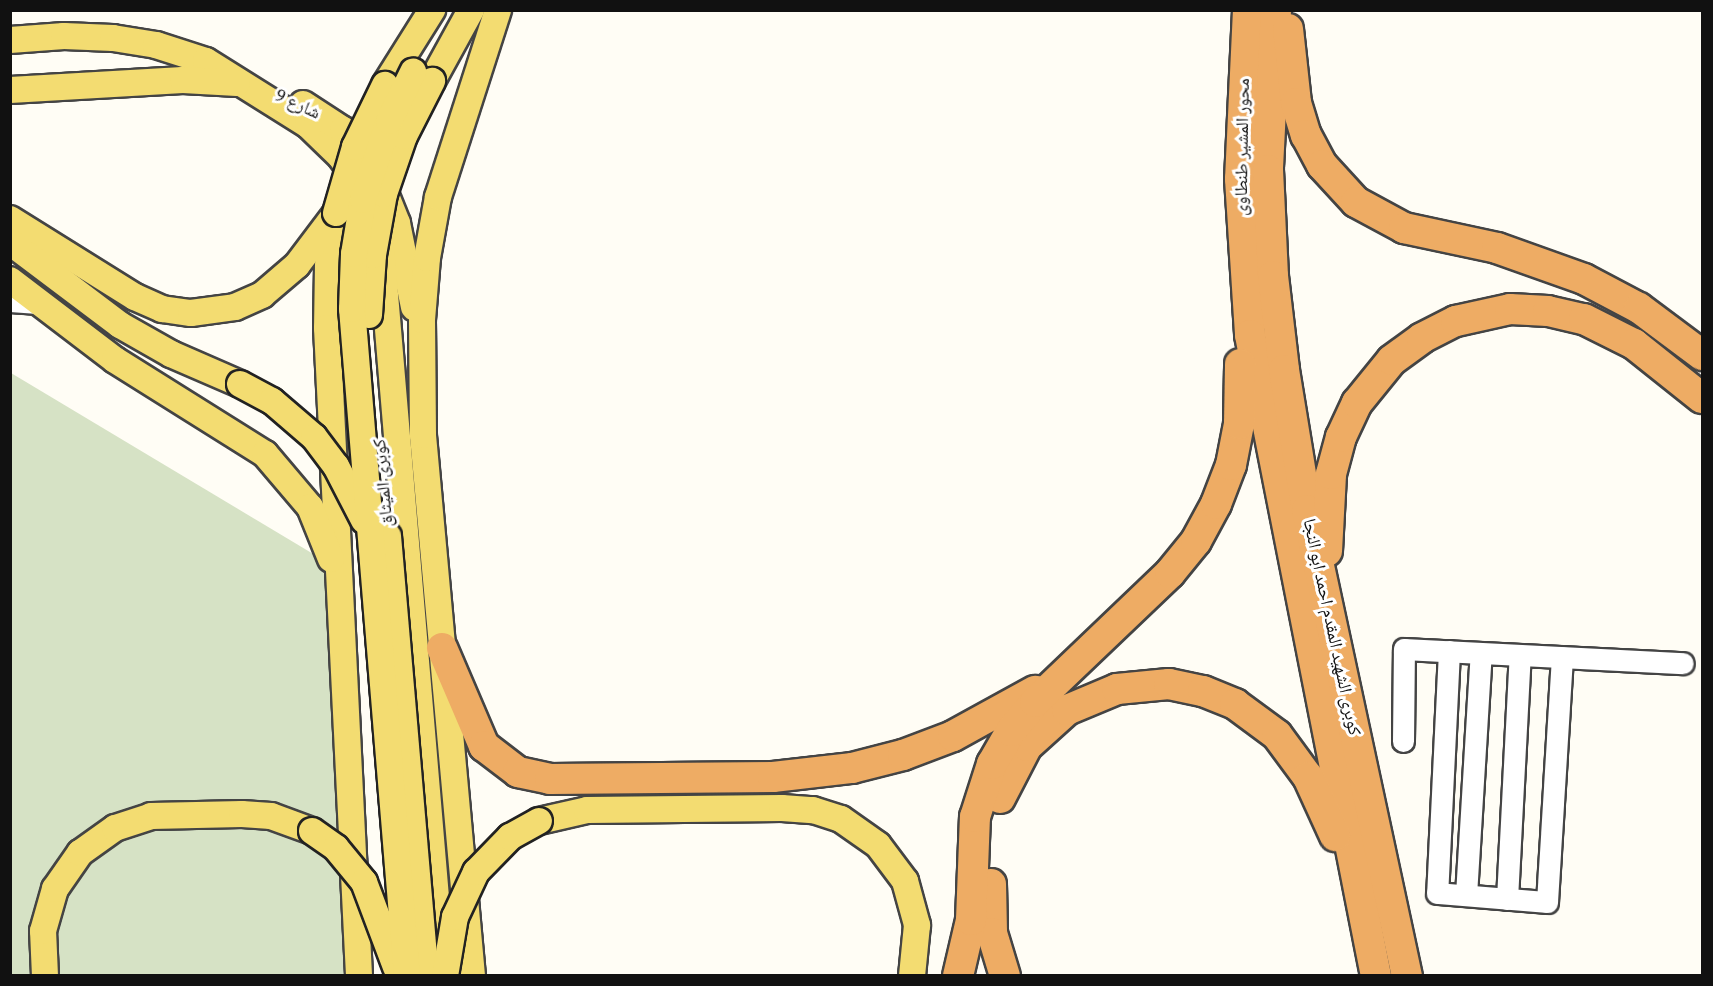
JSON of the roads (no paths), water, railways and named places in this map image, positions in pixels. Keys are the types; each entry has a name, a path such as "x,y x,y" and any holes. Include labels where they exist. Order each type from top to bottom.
{"highway":[{"name":"محور المشير طنطاوى","path":"1245,283 1240,137 1248,10"},
{"name":"محور المشير طنطاوى","path":"1273,276 1268,170 1276,10"},
{"path":"1287,10 1295,95 1306,135 1332,178 1371,212 1404,228 1497,248 1584,279 1639,308 1702,355"},
{"name":"كوبرى الشهيد المقدم احمد ابو النجا","path":"1273,276 1294,440 1326,602 1407,975"},
{"path":"958,975 969,938 972,836 985,781 1011,731 1066,673 1170,573 1196,541 1216,504 1231,465 1239,424 1245,283"},
{"name":"كوبرى الشهيد المقدم احمد ابو النجا","path":"1245,283 1263,418 1376,975"},
{"path":"1326,602 1331,474 1348,420 1379,373 1407,348 1438,328 1492,312 1529,309 1566,314 1618,334 1702,398"},
{"path":"442,648 484,746 518,772 550,779 773,777 852,768 903,755 953,736 1066,673"},
{"path":"1005,975 990,916 993,829 1001,794 1022,754 1053,721 1083,701 1117,689 1152,684 1187,687 1227,700 1264,723 1289,748 1308,777 1359,891"}],"main road":[{"path":"359,975 327,328 328,267 336,213 355,147 385,85 432,10"},
{"name":"كوبرى الميثاق","path":"426,975 369,316 373,255 384,194 445,10"},
{"name":"كوبرى الميثاق","path":"406,975 353,336 354,254 370,173 389,121 471,10"},
{"path":"472,975 423,435 422,351 427,258 438,197 498,10"},
{"path":"10,40 64,36 134,41 199,58 248,84 308,125 341,157 368,199 381,240 410,624 444,975"},
{"name":"شارع 9","path":"10,90 202,80 248,84 311,108 343,130 367,157 385,189 398,223 422,351"},
{"path":"10,219 148,303 199,313 235,308 274,286 302,259 336,213"},
{"path":"10,242 120,325 171,354 240,384 287,412 314,437 336,466 369,530"},
{"path":"10,280 115,360 237,434 278,465 314,514 340,586"},
{"path":"444,975 455,917 476,872 510,837 539,821 587,810 782,808 813,810 841,819 879,845 905,881 917,925 912,975"},
{"path":"45,975 43,931 55,889 80,854 114,828 151,816 242,814 271,816 312,831 347,858 364,882 399,975"}],"street":[{"path":"10,301 38,303"},
{"path":"1403,741 1404,649 1683,663"},
{"path":"1449,651 1437,893 1547,902 1562,657"},
{"path":"1466,895 1481,653"},
{"path":"1507,899 1520,655"}]}
